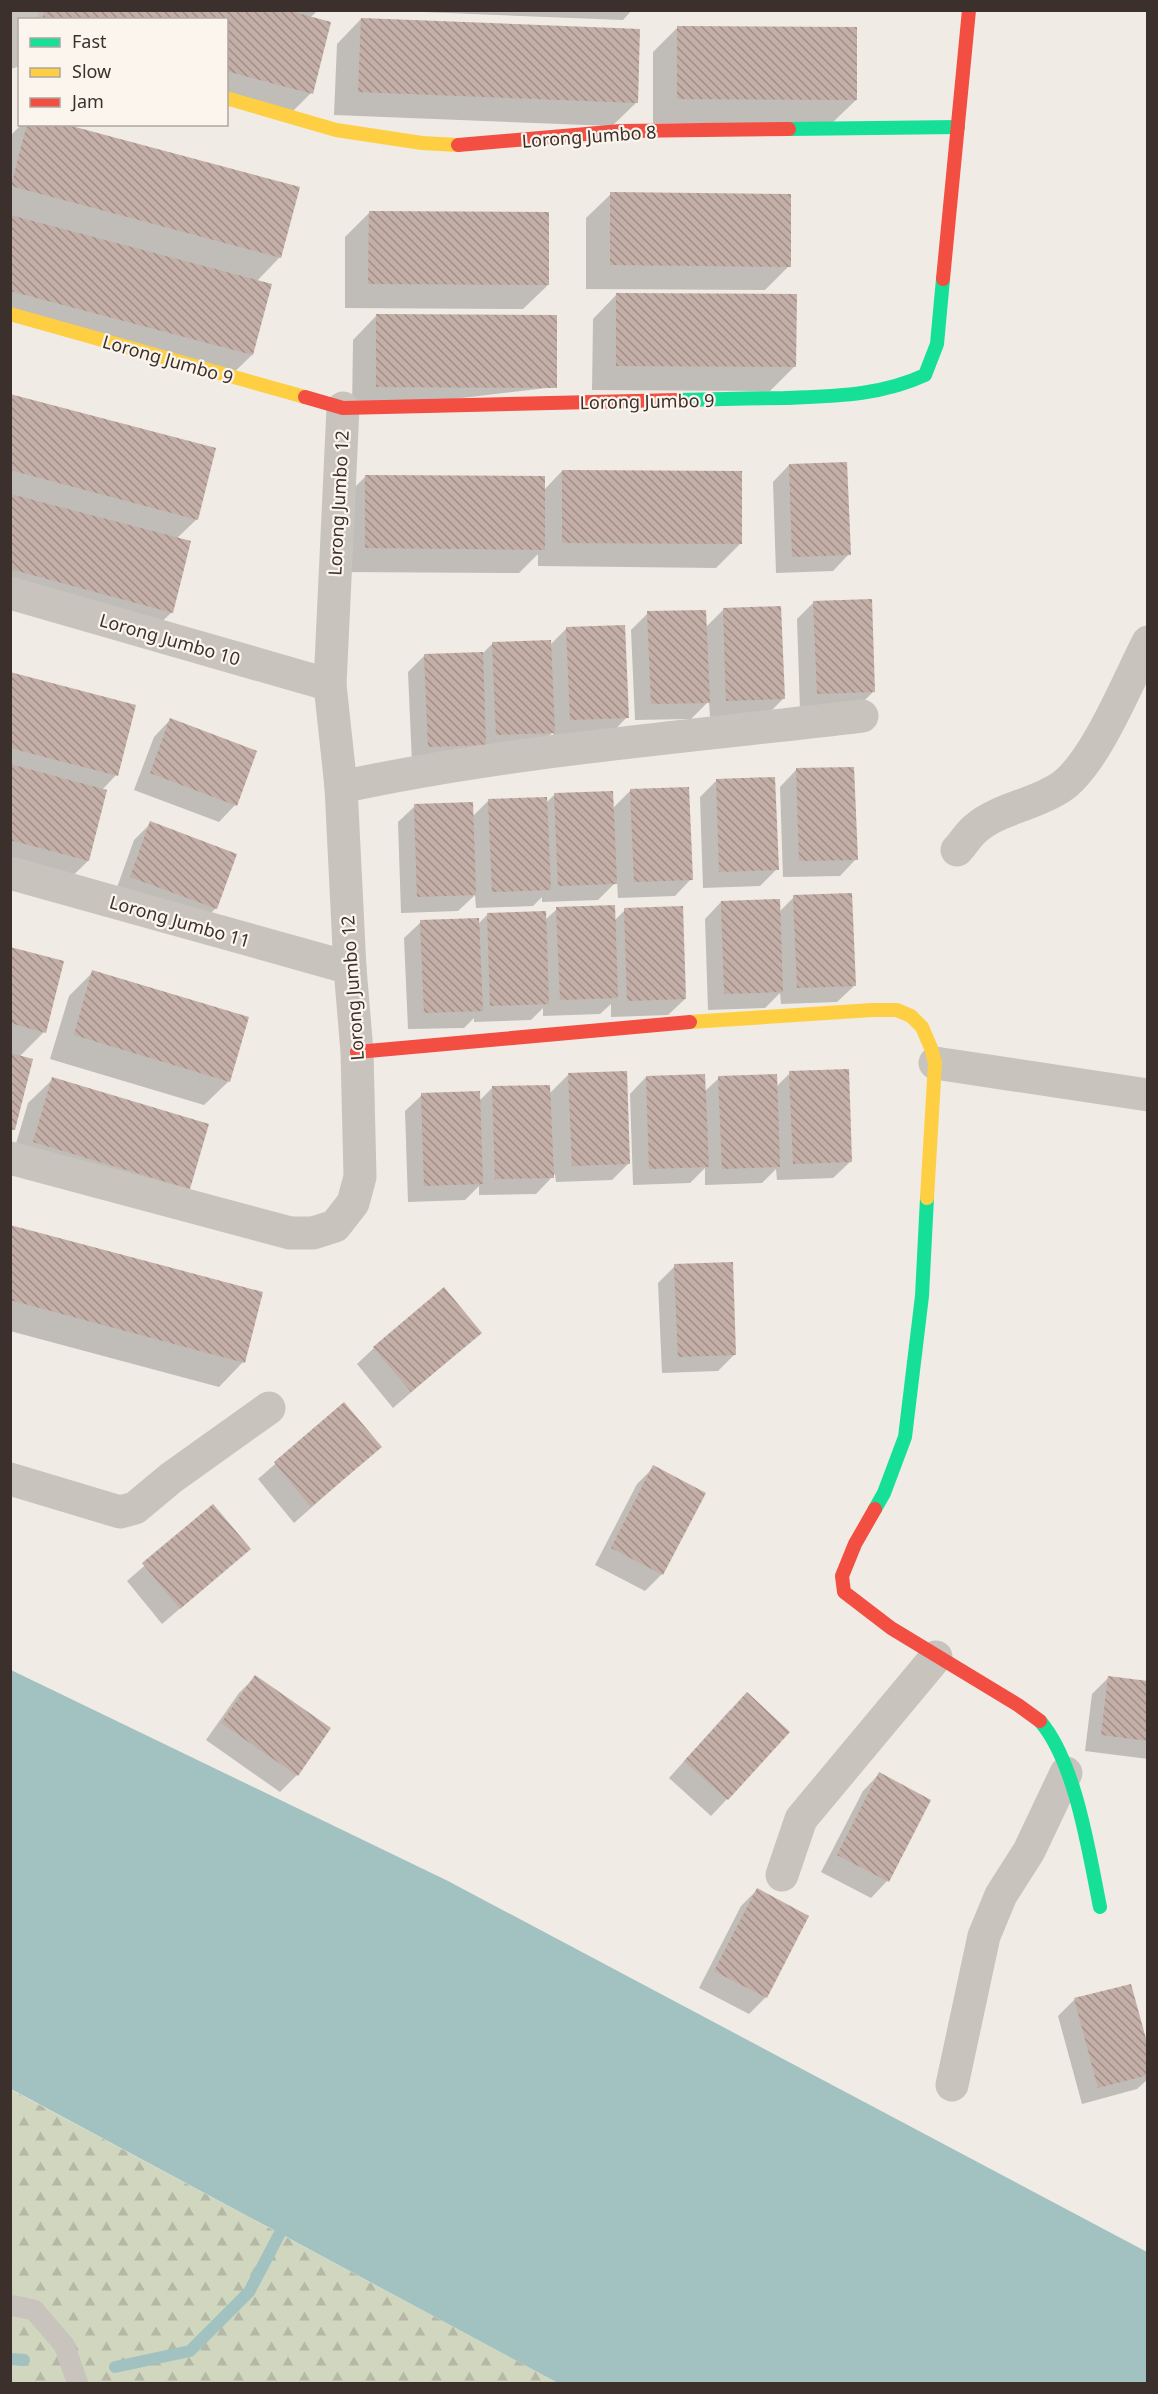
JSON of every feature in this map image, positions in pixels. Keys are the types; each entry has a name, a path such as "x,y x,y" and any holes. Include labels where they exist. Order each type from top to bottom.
{"street":[{"name":"Lorong Jumbo 9","path":"10,314 343,408 848,396 882,392 908,384 925,375 937,344 969,10"},
{"name":"Lorong Jumbo 8","path":"228,99 336,130 422,143 461,145 621,131 957,127"},
{"name":"Lorong Jumbo 12","path":"10,1158 290,1233 313,1233 335,1226 352,1203 360,1177 357,1052 350,969 341,787 330,685 343,408"},
{"name":"Lorong Jumbo 10","path":"10,593 330,685"},
{"path":"957,850 976,829 1004,812 1061,788 1078,772 1096,746 1148,642"},
{"path":"341,787 391,776 498,760 862,716"},
{"name":"Lorong Jumbo 11","path":"10,873 350,969"},
{"path":"357,1052 680,1021 867,1010 903,1011 921,1025 931,1041 935,1064 922,1296 905,1437 884,1493 855,1544 842,1576 844,1592 857,1604 936,1657 1015,1703 1041,1722 1056,1743 1066,1773 1100,1907"},
{"path":"935,1064 1148,1095"},
{"path":"10,1479 120,1512 135,1508 171,1478 269,1408"},
{"path":"783,1875 801,1819 936,1657"},
{"path":"952,2085 984,1936 1001,1895 1029,1851 1066,1773"}],"lane":[{"path":"10,2305 34,2310 64,2345 78,2384"}],"green space":[{"path":"10,2089 558,2383 11,2383"}],"water":[{"path":"11,1670 448,1881 1147,2252 1147,2383 558,2383 11,2089"}],"building":[{"path":"44,10 286,10 331,22 313,94 228,72 228,18 42,18"},
{"path":"361,18 640,29 638,103 358,92"},
{"path":"677,26 857,27 857,100 677,99"},
{"path":"26,126 71,126 300,187 281,258 11,186"},
{"path":"610,192 791,194 791,267 610,265"},
{"path":"369,211 549,212 549,285 368,284"},
{"path":"10,215 272,284 253,355 10,291"},
{"path":"616,293 797,294 796,367 616,366"},
{"path":"376,314 557,315 557,388 376,387"},
{"path":"10,394 216,448 198,520 10,470"},
{"path":"847,462 851,555 792,557 789,464"},
{"path":"562,470 742,471 742,544 562,543"},
{"path":"365,475 545,476 545,550 365,548"},
{"path":"10,494 191,541 173,613 10,569"},
{"path":"872,599 875,692 817,694 813,601"},
{"path":"781,606 785,699 726,701 723,608"},
{"path":"706,610 710,703 651,704 647,611"},
{"path":"625,625 629,718 570,720 566,627"},
{"path":"551,640 555,733 496,735 492,642"},
{"path":"483,652 486,745 428,747 424,654"},
{"path":"10,672 136,705 118,776 10,748"},
{"path":"170,718 257,751 237,806 150,773"},
{"path":"10,764 107,790 89,861 10,840"},
{"path":"854,767 858,860 799,861 796,768"},
{"path":"775,777 779,870 719,872 716,779"},
{"path":"689,787 693,880 634,882 630,789"},
{"path":"613,791 617,884 558,886 554,793"},
{"path":"547,797 551,890 492,892 488,799"},
{"path":"473,802 476,895 417,897 414,804"},
{"path":"150,821 237,854 217,909 130,877"},
{"path":"852,893 856,986 797,988 793,895"},
{"path":"780,899 783,992 724,994 721,901"},
{"path":"615,905 618,998 560,1000 556,907"},
{"path":"683,906 686,999 627,1001 624,908"},
{"path":"546,911 549,1004 490,1006 487,913"},
{"path":"479,918 483,1011 424,1013 420,920"},
{"path":"10,947 64,961 46,1033 10,1023"},
{"path":"92,970 249,1017 230,1082 74,1035"},
{"path":"10,1053 33,1059 15,1130 10,1129"},
{"path":"849,1069 852,1162 793,1164 789,1071"},
{"path":"627,1071 630,1164 572,1166 568,1073"},
{"path":"705,1074 709,1167 649,1169 646,1076"},
{"path":"777,1074 780,1167 722,1169 718,1076"},
{"path":"52,1077 209,1124 190,1189 33,1142"},
{"path":"550,1085 554,1178 495,1179 492,1086"},
{"path":"480,1091 483,1184 424,1186 421,1093"},
{"path":"10,1225 263,1292 245,1363 10,1300"},
{"path":"733,1262 736,1355 678,1357 674,1264"},
{"path":"444,1287 482,1333 411,1392 373,1347"},
{"path":"344,1402 382,1447 311,1507 274,1462"},
{"path":"653,1465 706,1493 663,1575 611,1548"},
{"path":"213,1504 251,1549 180,1609 142,1563"},
{"path":"255,1675 331,1728 298,1776 221,1723"},
{"path":"1108,1676 1148,1681 1148,1741 1101,1735"},
{"path":"747,1692 790,1732 728,1800 684,1761"},
{"path":"879,1772 931,1800 889,1882 837,1855"},
{"path":"757,1888 809,1916 767,1998 714,1971"},
{"path":"1131,1984 1148,2046 1148,2075 1098,2088 1074,1998"}],"waterway":[{"path":"115,2367 190,2351 249,2292 280,2233"},
{"path":"10,2359 24,2360"}],"traffic: fast":[{"path":"789,129 958,127"},
{"path":"678,400 821,397 856,394 891,387 925,375 937,344 943,279"},
{"path":"875,1509 884,1493 905,1437 922,1296 927,1198"},
{"path":"1040,1721 1063,1760 1072,1784 1086,1835 1100,1907"}],"traffic: slow":[{"path":"228,99 336,130 422,143 458,145"},
{"path":"10,314 305,397"},
{"path":"690,1022 872,1010 897,1010 911,1016 922,1027 935,1063 927,1198"}],"traffic: jam":[{"path":"943,279 969,10"},
{"path":"458,145 621,131 789,129"},
{"path":"305,397 343,408 678,400"},
{"path":"357,1052 690,1022"},
{"path":"875,1509 855,1544 842,1576 844,1592 891,1628 1018,1705 1040,1721"}]}
